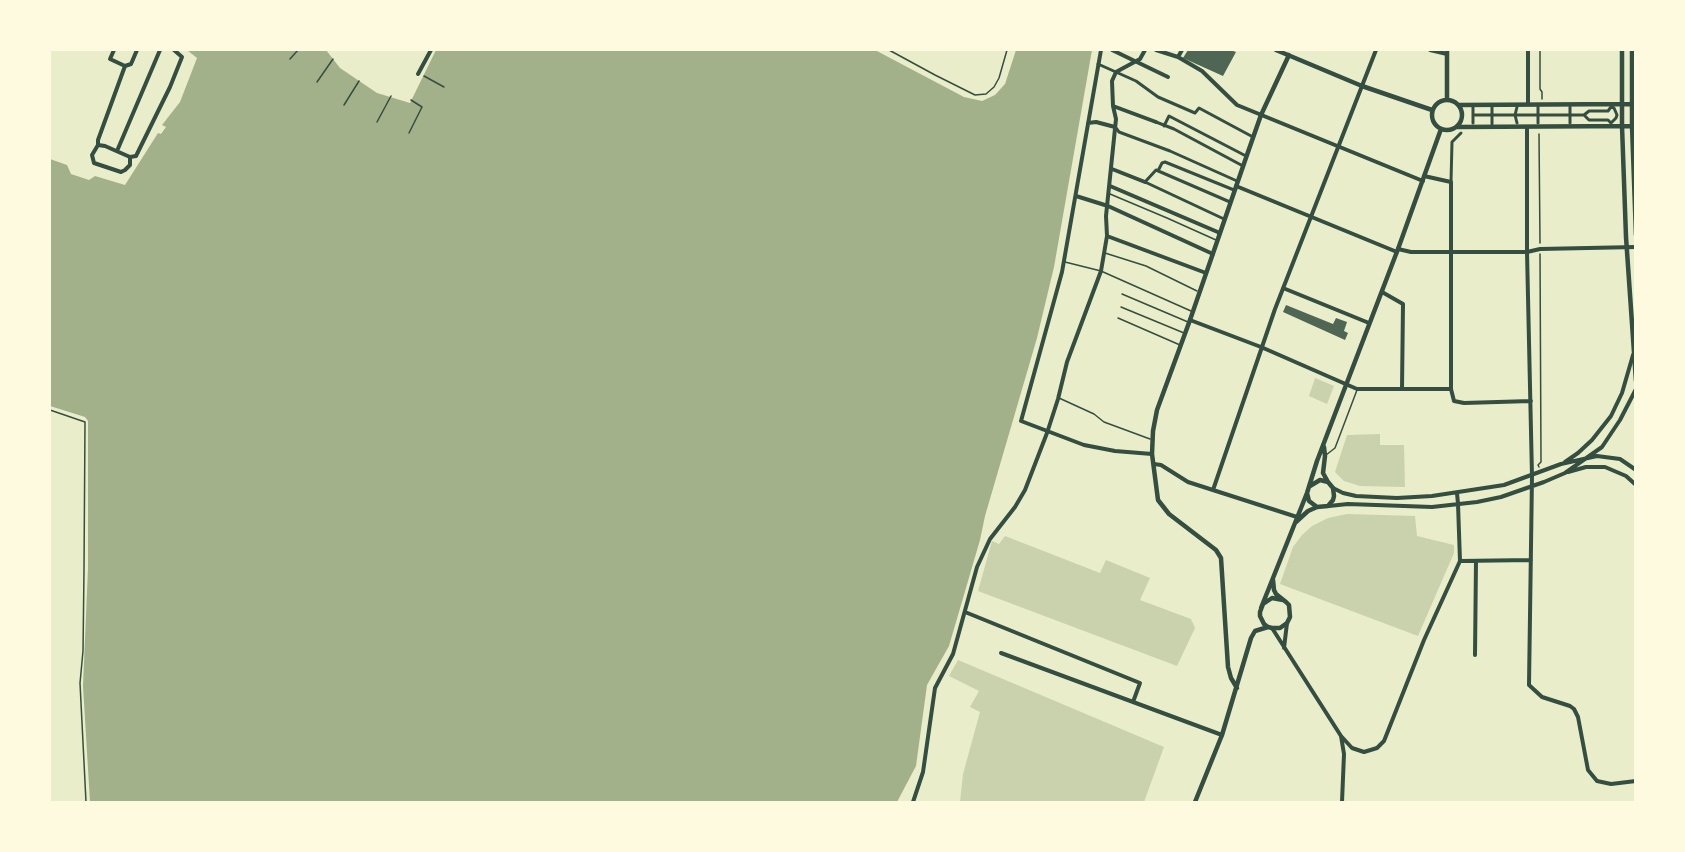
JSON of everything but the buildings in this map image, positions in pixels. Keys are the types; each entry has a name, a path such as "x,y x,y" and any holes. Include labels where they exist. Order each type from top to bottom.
{"street":[{"path":"114,50 110,59 125,66 131,64 137,50"},
{"path":"117,151 160,50"},
{"path":"98,145 130,157 136,156 182,57 174,50"},
{"path":"420,74 431,50"},
{"path":"1101,50 1064,262 1021,422 1084,445 1134,454 1152,454"},
{"path":"1112,50 1168,77"},
{"path":"913,802 923,772 935,688 953,654 977,567 990,539 1025,490 1047,433 1067,362 1101,271 1107,236 1116,118 1112,81 1116,72 1140,59 1145,50"},
{"path":"1156,50 1178,57 1202,71 1237,105 1424,178 1451,182"},
{"path":"1178,57 1182,50"},
{"path":"1276,50 1290,52 1362,86 1432,110"},
{"path":"1214,490 1283,288 1376,50"},
{"path":"1430,50 1447,52 1447,100"},
{"path":"1528,50 1528,104"},
{"path":"1622,50 1622,126 1635,381"},
{"path":"1632,50 1635,234"},
{"path":"1237,688 1228,667 1221,558 1213,547 1169,514 1160,504 1156,494 1153,440 1157,410 1253,136 1290,52"},
{"path":"1098,64 1136,81 1158,96 1195,113 1198,108 1253,136"},
{"path":"125,66 98,145 92,155 92,161 123,172 130,165 130,157"},
{"path":"1457,127 1462,117 1459,105 1447,100 1438,103 1432,110 1433,122 1446,130 1457,127 1632,126"},
{"path":"1459,105 1632,104"},
{"path":"1113,106 1156,122 1243,166"},
{"path":"1473,115 1584,115 1589,111 1608,111 1611,106 1617,115 1611,123 1608,120 1589,120 1584,115"},
{"path":"1473,107 1473,123"},
{"path":"1492,107 1492,123"},
{"path":"1517,107 1515,115 1517,123"},
{"path":"1538,107 1538,123"},
{"path":"1570,107 1570,123"},
{"path":"1164,126 1169,116 1246,156"},
{"path":"1088,123 1096,122 1115,127 1119,132 1170,151 1236,186"},
{"path":"1527,127 1532,476 1529,685 1542,697 1574,709 1578,717 1588,770 1597,782 1611,784 1635,781"},
{"path":"1441,129 1382,292 1345,384 1310,486 1261,608 1260,616 1264,624 1270,627 1341,736 1352,748 1364,752 1377,748 1384,741 1424,640 1460,561 1457,493"},
{"path":"1461,133 1452,142 1451,389 1454,401 1464,403 1531,400"},
{"path":"1145,182 1165,162 1236,186 1311,218 1397,250 1411,252 1527,252 1540,249 1635,247"},
{"path":"1112,169 1224,219"},
{"path":"1158,171 1230,202"},
{"path":"1110,186 1220,233"},
{"path":"1076,196 1108,206 1213,254"},
{"path":"1107,236 1206,273"},
{"path":"1283,288 1369,323"},
{"path":"1382,292 1403,304 1402,389"},
{"path":"1189,321 1262,347 1357,389 1451,389"},
{"path":"1561,464 1592,440 1611,416 1622,393 1634,351"},
{"path":"1565,473 1602,447 1620,420 1635,389"},
{"path":"1324,444 1323,473 1328,482 1333,488 1356,496 1397,498 1457,493 1504,484 1561,464 1597,456 1620,459 1635,470"},
{"path":"1154,464 1161,465 1188,482 1297,517"},
{"path":"1294,524 1303,515 1317,507 1348,504 1432,507 1501,497 1586,467 1605,467 1626,476 1635,484"},
{"path":"1310,486 1320,480 1328,482"},
{"path":"1328,506 1333,500 1333,488"},
{"path":"1307,493 1309,501 1317,507"},
{"path":"1460,561 1532,560"},
{"path":"1475,655 1476,561"},
{"path":"1274,574 1274,590 1289,605 1291,613 1287,623 1284,649"},
{"path":"1261,608 1269,599 1283,600"},
{"path":"965,612 1140,683 1133,702"},
{"path":"1195,802 1222,735 1251,638 1255,631 1270,627 1280,628 1287,623"},
{"path":"1001,653 1222,735"},
{"path":"1341,736 1344,754 1341,802"}],"lane":[{"path":"1109,194 1217,241"},
{"path":"1104,253 1146,266 1199,292"},
{"path":"1064,262 1101,271 1192,312"},
{"path":"1122,294 1189,321"},
{"path":"1121,307 1185,333"},
{"path":"1118,318 1181,345"},
{"path":"1325,456 1335,448 1357,389"},
{"path":"1058,397 1094,414 1104,422 1153,440"}],"path":[{"path":"290,59 298,50"},
{"path":"889,50 975,95 986,94 994,87 1007,50"},
{"path":"1540,50 1540,89 1543,96 1541,100"},
{"path":"317,82 333,59"},
{"path":"420,74 444,87"},
{"path":"344,105 359,81"},
{"path":"376,122 391,96"},
{"path":"409,133 422,106 411,100"},
{"path":"1539,130 1541,462 1538,465 1540,473"},
{"path":"50,410 85,422 83,651 80,683 86,802"}],"shaded area":[{"path":"187,50 326,50 340,68 377,93 410,103 436,50 875,50 964,97 982,101 995,95 1005,84 1016,50 1092,50 1054,267 1037,338 949,646 927,685 916,766 897,802 90,802 83,686 88,568 88,421 85,417 50,406 50,159 67,165 71,174 89,180 95,176 125,185 158,133 161,134 166,127 162,125 180,102 197,58"},
{"path":"1315,378 1334,386 1327,404 1309,396"},
{"path":"1380,434 1380,445 1404,445 1405,487 1360,486 1344,481 1335,472 1347,435"},
{"path":"1347,514 1415,516 1417,536 1454,545 1454,553 1418,636 1280,584 1293,547 1302,535 1312,526 1328,518"},
{"path":"1005,536 1100,573 1106,560 1150,578 1140,600 1191,619 1195,628 1177,666 978,591 992,541 999,544"},
{"path":"958,660 1164,747 1144,802 960,802 963,774 980,712 970,707 979,691 949,676"}]}
